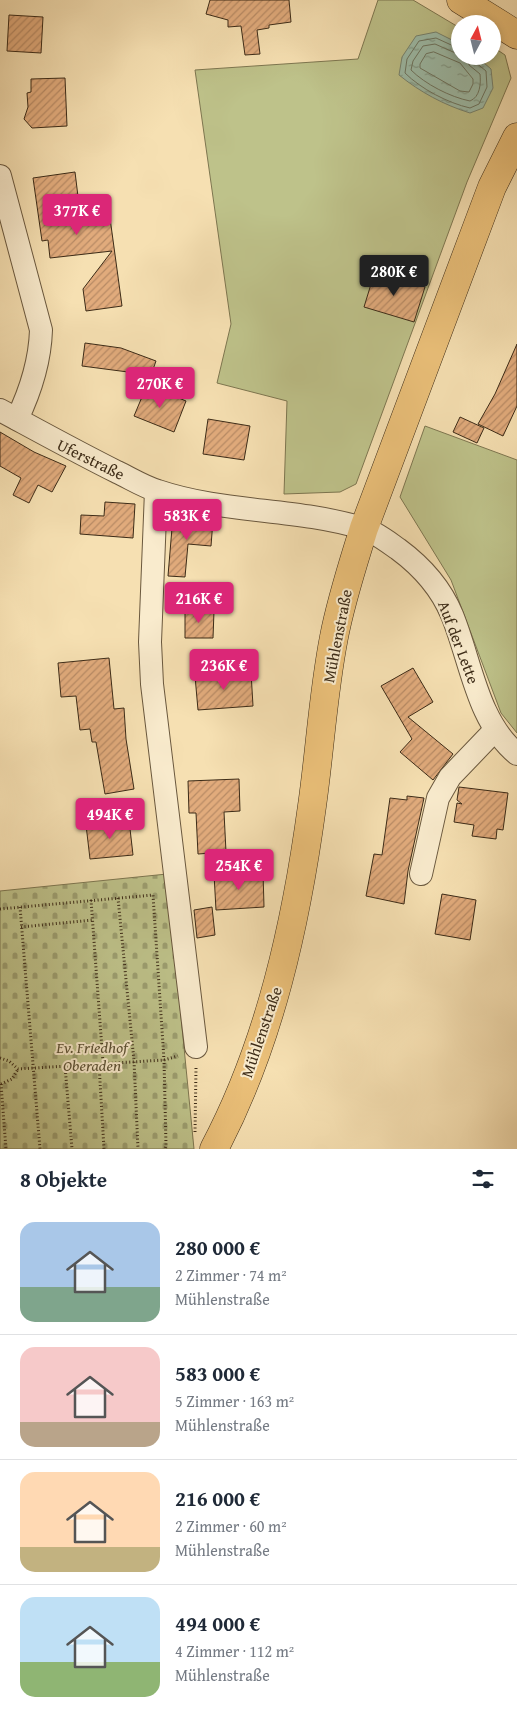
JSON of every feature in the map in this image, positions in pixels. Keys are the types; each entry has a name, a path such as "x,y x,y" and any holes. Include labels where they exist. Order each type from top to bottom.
{"main road":[{"path":"461,0 517,35"},
{"name":"Mühlenstraße","path":"204,1142 237,1102 272,1008 288,943 312,805 319,732 334,637 364,528 492,187 517,137"}],"street":[{"path":"0,176 41,330 40,350 36,369 25,403 8,414"},
{"name":"Uferstraße","path":"8,414 57,442 156,491 195,501 312,517 364,528"},
{"path":"156,491 150,642 152,684 196,1047"},
{"name":"Auf der Lette","path":"364,528 397,548 431,579 452,614 480,697 495,730 517,754"},
{"path":"421,874 438,798 450,776 495,730"}],"path":[{"path":"0,909 153,895 164,1060 165,1149"},
{"path":"118,898 134,1061 138,1149"},
{"path":"91,900 104,1149"},
{"path":"20,907 40,1149"},
{"path":"21,927 93,920"},
{"path":"0,1058 9,1061 18,1069 164,1060 179,1056 196,1047 204,1142"},
{"path":"65,1066 72,1149"},
{"path":"6,1149 0,1084 12,1079 18,1069"}],"green space":[{"path":"378,0 413,0 451,23 451,65 501,65 501,52 505,55 511,78 467,182 356,484 340,492 284,494 287,401 217,383 231,324 195,70 358,59"},
{"path":"425,426 517,460 517,733 501,713 451,580 400,497"},
{"name":"Ev. Friedhof Oberaden","path":"167,874 194,1149 0,1149 0,891"}],"water":[{"path":"436,32 451,40 451,65 486,65 491,69 493,88 483,108 470,113 451,106 415,87 399,75 402,57 416,36"}],"building":[{"path":"210,0 289,0 291,22 269,25 269,28 257,30 260,54 245,55 241,26 228,27 228,20 206,14"},
{"path":"9,15 43,17 41,53 7,51"},
{"path":"65,78 67,126 32,128 24,119 28,107 27,93 31,92 31,79"},
{"path":"75,172 81,221 110,218 122,306 86,311 83,289 112,251 50,258 48,240 42,241 33,178"},
{"path":"375,271 425,287 414,322 364,307"},
{"path":"85,343 121,348 156,361 151,375 82,366"},
{"path":"517,344 517,406 503,436 478,424 495,394"},
{"path":"147,385 186,401 174,432 134,416"},
{"path":"460,417 484,428 477,443 453,432"},
{"path":"208,419 250,426 244,460 203,454"},
{"path":"0,432 34,452 66,466 52,492 38,485 29,503 13,495 21,478 0,466"},
{"path":"105,502 135,504 133,538 80,534 81,515 104,516"},
{"path":"173,516 213,520 211,546 188,544 185,577 168,576"},
{"path":"185,610 214,611 213,638 185,638"},
{"path":"109,658 114,709 124,708 126,739 134,789 105,794 96,742 92,742 90,729 80,730 76,696 61,697 58,663"},
{"path":"413,668 433,702 408,717 453,754 433,780 400,752 412,739 381,686"},
{"path":"251,672 253,706 198,710 195,676"},
{"path":"239,779 240,811 224,812 226,852 198,854 196,813 189,813 188,781"},
{"path":"459,787 508,793 503,830 497,829 496,839 472,836 474,825 454,822 457,803 462,804 457,800"},
{"path":"407,796 424,798 408,871 404,904 366,896 374,854 382,855 390,798 407,800"},
{"path":"129,820 133,855 90,859 86,825"},
{"path":"263,872 264,907 216,910 214,874"},
{"path":"442,894 476,900 470,940 435,934"},
{"path":"212,907 215,935 197,938 194,910"}]}
